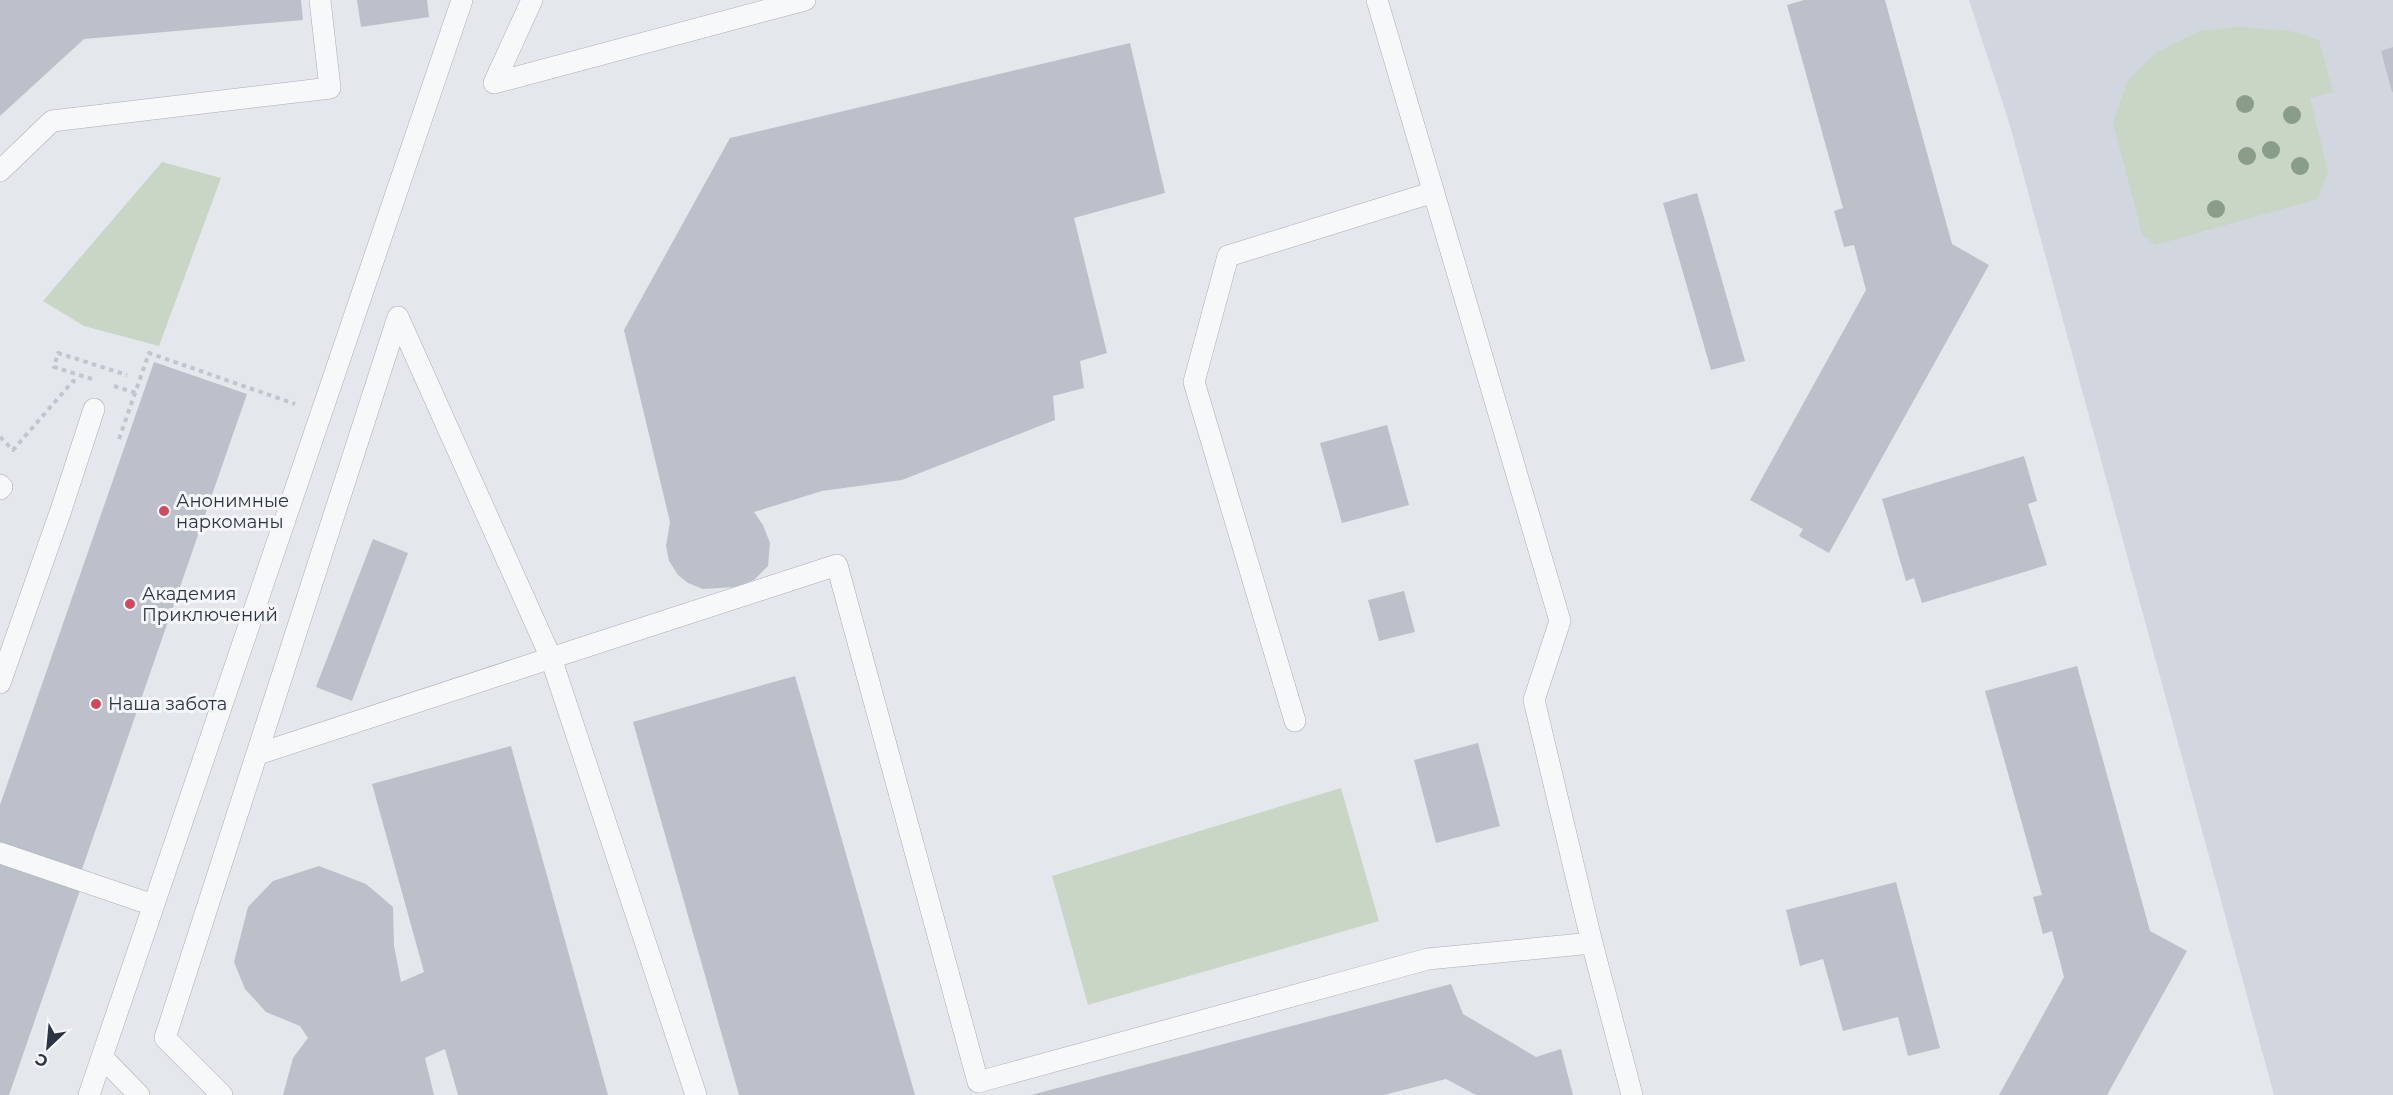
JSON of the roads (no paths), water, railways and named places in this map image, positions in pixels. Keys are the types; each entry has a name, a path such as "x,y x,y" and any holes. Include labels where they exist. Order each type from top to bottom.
{"lane":[{"path":"0,171 52,121 330,88 320,0"},
{"path":"89,1095 462,0"},
{"path":"532,0 494,82 794,2"},
{"path":"1377,0 1560,621 1534,700 1592,943 1632,1095"},
{"path":"1295,721 1194,382 1228,256 1434,192"},
{"path":"222,1095 165,1038 398,317 551,658 696,1095"},
{"path":"0,683 62,510 94,409"},
{"path":"258,754 837,565 978,1082 1428,959 1592,943"},
{"path":"0,853 153,905"},
{"path":"103,1058 139,1095"}],"place":[{"name":"Анонимные наркоманы","path":"164,511"},
{"name":"Академия Приключений","path":"130,604"},
{"name":"Наша забота","path":"96,704"}]}
